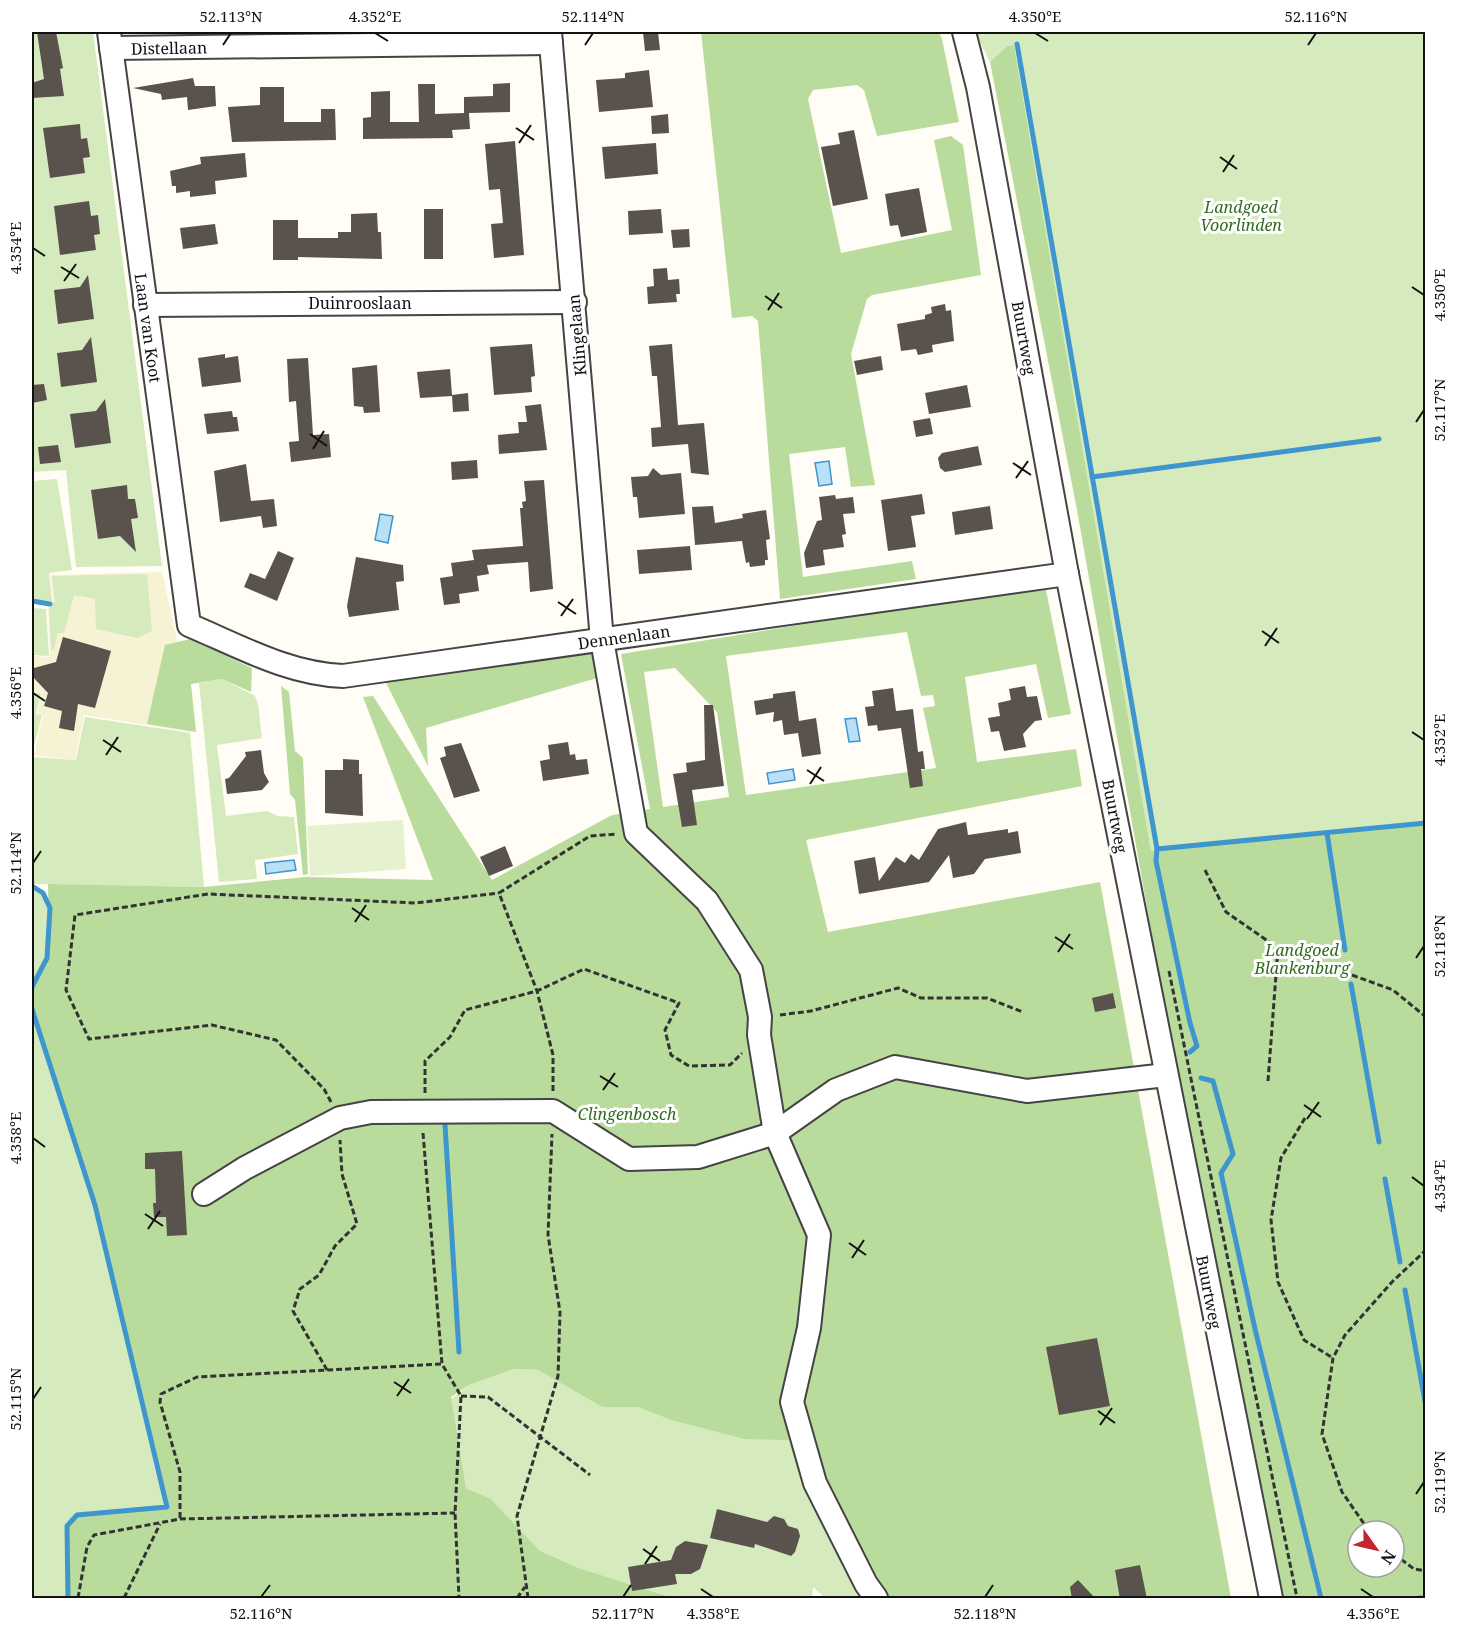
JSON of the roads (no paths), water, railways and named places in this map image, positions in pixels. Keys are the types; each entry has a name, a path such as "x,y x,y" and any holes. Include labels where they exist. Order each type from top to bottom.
{"street":[{"name":"Buurtweg","path":"964,32 978,87 1067,574 1271,1599"},
{"name":"Distellaan","path":"110,40 551,37"},
{"name":"Klingelaan","path":"551,37 602,640 636,833 707,900 751,970 775,1132"},
{"name":"Laan van Koot","path":"110,40 189,625"},
{"name":"Duinrooslaan","path":"145,305 575,302"},
{"name":"Dennenlaan","path":"189,625 295,669 319,675 343,676 1067,574"},
{"path":"204,1194 245,1168 340,1118 371,1112 553,1111 629,1159 698,1157 775,1132 836,1090 895,1067 1027,1091 1166,1075"},
{"path":"775,1132 819,1235 809,1328 792,1401 814,1483 876,1599"}],"water":[{"path":"829,461 832,484 819,486 815,463"},
{"path":"380,514 393,516 388,543 375,540"},
{"path":"856,718 860,741 849,742 845,719"},
{"path":"793,769 795,780 769,784 767,773"},
{"path":"294,860 296,870 266,874 265,863"}],"waterway":[{"path":"1017,44 1157,849 1156,861 1190,1023 1197,1046 1190,1052"},
{"path":"1092,477 1379,439"},
{"path":"32,601 50,604"},
{"path":"1157,849 1426,823"},
{"path":"1327,833 1345,950"},
{"path":"32,886 43,893 50,908 47,958 32,987"},
{"path":"1351,984 1379,1142"},
{"path":"32,1009 95,1205 167,1507 77,1515 67,1526 68,1598"},
{"path":"1201,1078 1213,1081 1233,1154 1221,1173 1255,1329 1321,1598"},
{"path":"445,1125 459,1352"},
{"path":"1385,1179 1400,1262"},
{"path":"1405,1290 1426,1407"},
{"path":"1419,1598 1426,1598"}],"park label":[{"name":"Landgoed Voorlinden","path":"1241,216"},
{"name":"Landgoed Blankenburg","path":"1302,959"},
{"name":"Clingenbosch","path":"627,1114"}]}
